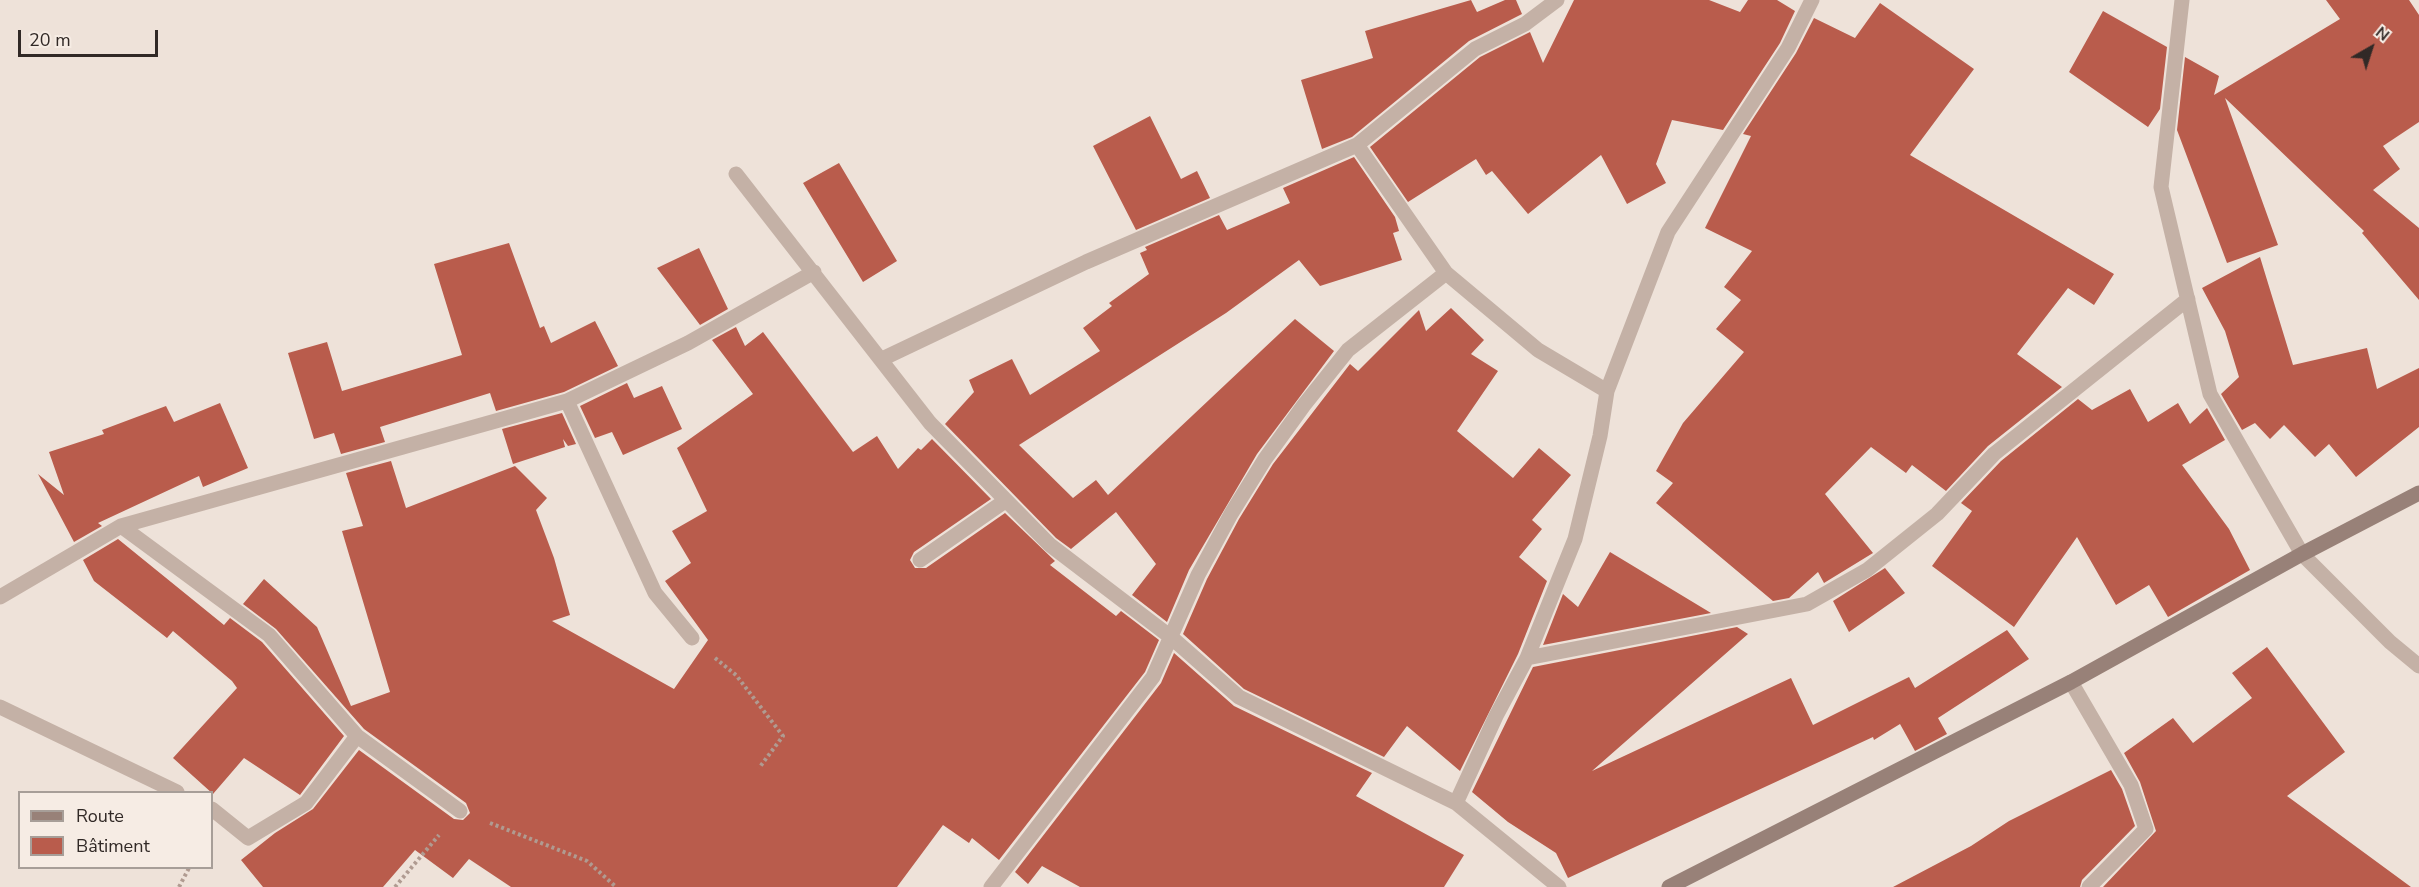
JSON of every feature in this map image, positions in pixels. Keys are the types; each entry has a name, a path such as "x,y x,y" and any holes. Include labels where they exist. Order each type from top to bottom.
{"street":[{"path":"882,359 1086,261 1357,145 1475,49 1525,24 1557,0"},
{"path":"1456,803 1496,716 1527,658 1575,539 1600,436 1608,391 1668,232 1788,48 1812,0"},
{"path":"2179,1 2161,188 2210,394 2302,554 2390,642 2419,666"},
{"path":"1357,145 1446,273 1538,351 1608,391"},
{"path":"736,174 930,423 1050,545 1172,638 1239,697 1456,803 1559,887"},
{"path":"0,597 121,526 567,401 688,343 814,272"},
{"path":"992,887 1153,678 1198,575 1231,514 1265,459 1304,405 1348,350 1446,273"},
{"path":"1527,658 1807,604 1867,570 1937,514 1994,454 2188,299"},
{"path":"567,401 655,593 692,638"},
{"path":"1669,887 2071,682 2302,554 2419,493"},
{"path":"921,560 1005,501"},
{"path":"121,526 269,635 357,736 460,811"},
{"path":"2071,682 2131,785 2146,830 2089,887"},
{"path":"0,707 175,791"},
{"path":"213,810 248,838 306,803 357,736"}],"path":[{"path":"692,638 736,675 783,736 759,768"},
{"path":"395,887 460,811 587,861 616,887"},
{"path":"179,887 188,869"}],"building":[{"path":"1471,0 1477,12 1505,0 1516,0 1522,14 1469,41 1352,137 1322,149 1301,80 1373,58 1365,31"},
{"path":"1574,0 1709,0 1740,12 1748,0 1777,0 1795,11 1780,43 1723,130 1672,120 1656,164 1666,183 1627,204 1601,155 1528,214 1492,171 1486,175 1476,159 1408,202 1370,147 1480,57 1530,32 1543,63"},
{"path":"2326,0 2409,0 2419,15 2419,122 2383,146 2400,169 2373,190 2419,228 2419,300 2362,233 2364,231 2225,98 2278,245 2227,263 2177,130 2185,57 2219,76 2214,95 2340,19"},
{"path":"1880,3 1974,69 1910,155 2114,274 2094,305 2068,288 2017,354 2062,387 1988,446 1946,491 1912,465 1906,473 1871,447 1825,494 1873,553 1824,583 1818,572 1789,598 1773,601 1656,503 1673,483 1656,471 1683,423 1744,352 1716,329 1741,300 1724,287 1752,251 1705,228 1751,136 1743,134 1796,53 1814,18 1855,38"},
{"path":"2103,11 2167,47 2160,109 2148,127 2069,72"},
{"path":"1150,116 1181,179 1197,171 1210,198 1136,230 1093,146"},
{"path":"1354,157 1395,217 1399,231 1393,233 1402,260 1320,286 1299,260 1226,313 1019,445 1073,498 1096,480 1108,495 1295,319 1334,351 1257,454 1189,570 1167,622 1132,595 1156,564 1116,512 1071,549 1056,538 945,424 974,392 969,380 1012,359 1030,395 1100,351 1083,328 1112,306 1109,303 1149,274 1140,253 1147,250 1145,247 1219,215 1227,230 1290,203 1283,188"},
{"path":"839,163 897,261 863,282 803,183"},
{"path":"509,243 540,328 544,326 551,343 595,321 618,366 564,392 496,411 490,393 380,427 385,442 341,454 334,433 314,439 288,353 327,342 342,391 462,355 434,264"},
{"path":"699,248 728,309 700,325 657,268"},
{"path":"2260,257 2293,365 2367,348 2377,389 2419,368 2419,427 2356,477 2329,444 2315,457 2284,425 2270,439 2255,423 2242,430 2221,394 2239,377 2225,331 2202,288"},
{"path":"1451,308 1484,340 1471,354 1498,371 1457,431 1513,478 1539,448 1571,475 1532,520 1542,529 1519,557 1547,581 1518,654 1460,771 1407,726 1384,757 1244,689 1183,634 1207,579 1239,519 1273,464 1350,364 1358,371 1419,310 1426,331"},
{"path":"736,327 745,346 763,332 853,452 877,436 898,469 918,448 921,450 932,439 991,499 914,552 910,560 915,568 926,568 1005,513 1055,561 1050,565 1116,616 1121,611 1159,640 1145,672 999,860 972,838 969,843 943,825 897,887 511,887 469,859 453,878 415,850 383,887 263,887 241,860 275,833 313,809 359,750 454,819 463,820 470,813 466,803 364,729 276,629 243,604 264,579 317,627 351,706 390,692 342,531 363,526 346,473 391,461 406,508 515,466 547,498 536,510 554,558 570,615 552,621 674,689 708,640 665,581 691,563 672,531 707,511 677,448 753,394 712,340"},
{"path":"627,383 634,398 662,386 682,429 623,455 612,432 595,438 580,406"},
{"path":"2130,389 2148,422 2178,403 2190,424 2207,408 2225,440 2182,465 2229,529 2250,570 2168,617 2149,585 2116,605 2077,537 2014,627 1932,566 1972,511 1961,503 2001,461 2078,399 2092,410"},
{"path":"220,403 248,468 203,487 199,476 98,523 102,526 74,542 38,474 64,495 49,452 104,434 102,430 166,406 174,422"},
{"path":"562,413 576,444 568,446 563,439 565,447 513,464 502,429"},
{"path":"118,539 224,625 230,618 262,642 344,736 300,795 244,758 213,794 213,791 210,791 173,758 237,688 232,681 173,631 167,638 94,581 83,560"},
{"path":"1610,552 1711,613 1543,645 1563,594 1578,607"},
{"path":"1885,568 1905,593 1849,632 1833,601"},
{"path":"1737,627 1748,634 1592,771 1791,678 1813,725 1909,677 1915,688 2007,630 2029,659 1938,718 1947,734 1915,751 1900,724 1874,740 1873,737 1568,878 1556,853 1508,822 1472,792 1533,667"},
{"path":"2267,647 2345,752 2287,796 2411,887 2103,887 2156,831 2140,782 2124,753 2173,718 2193,743 2252,698 2232,673"},
{"path":"1174,653 1234,706 1372,773 1356,796 1464,855 1444,887 1080,887 1042,866 1028,884 1015,872 1161,683"},
{"path":"2111,770 2122,789 2135,826 2082,880 2080,887 1893,887 1971,846 2009,821"}]}
